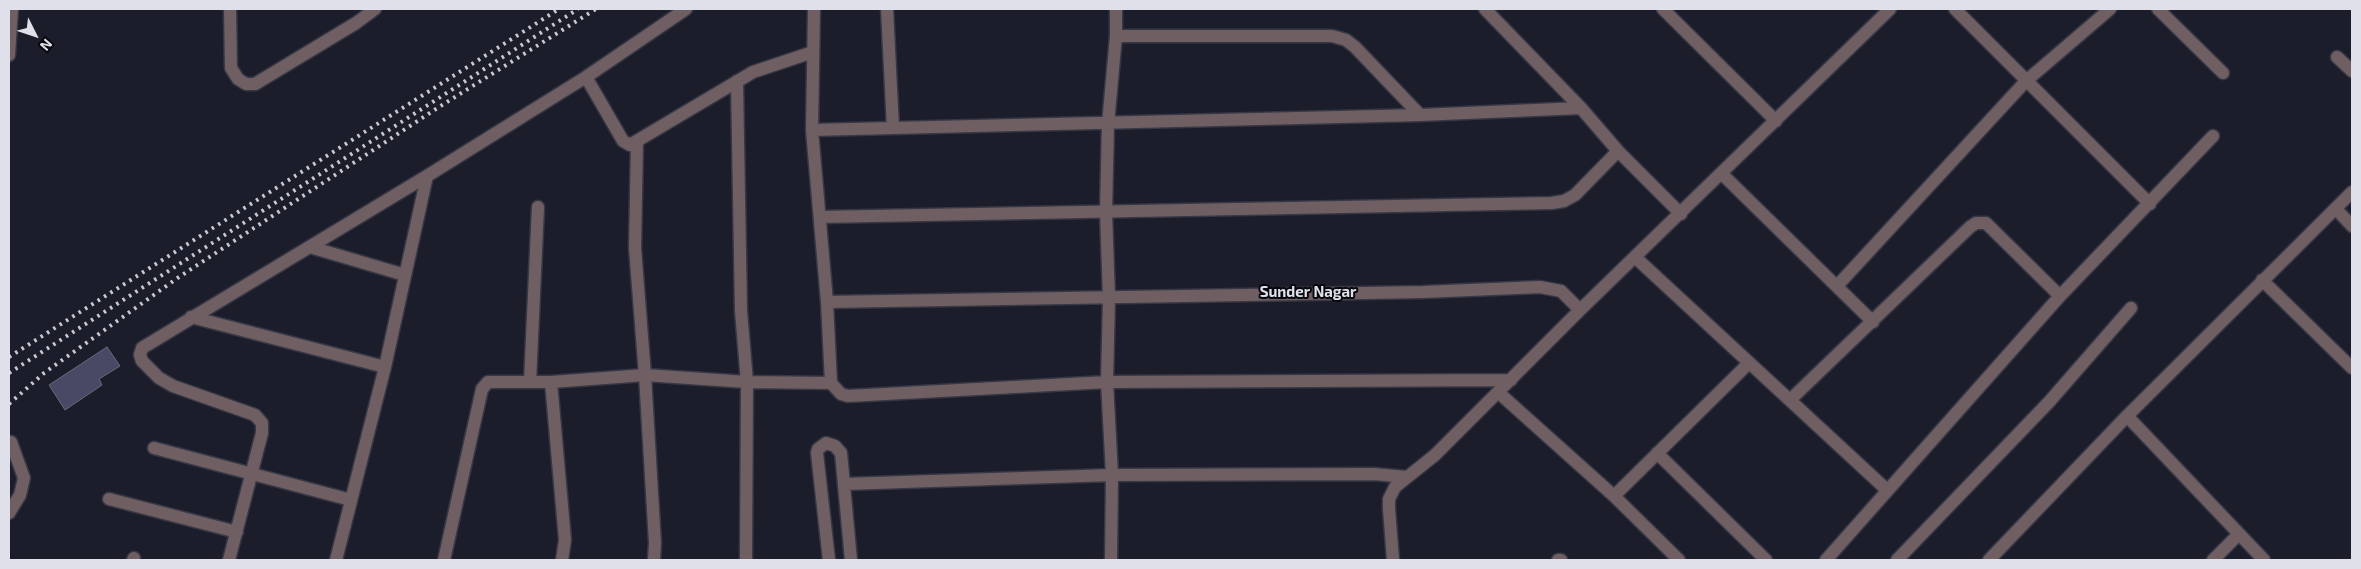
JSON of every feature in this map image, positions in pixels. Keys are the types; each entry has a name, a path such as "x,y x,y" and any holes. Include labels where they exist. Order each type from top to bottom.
{"street":[{"path":"9,55 12,9"},
{"path":"230,9 231,68 238,80 246,84 255,84 356,24 375,9"},
{"path":"229,560 252,475 262,433 262,423 255,414 174,386 159,378 142,360 140,355 142,348 151,340 310,247 586,77 686,9"},
{"path":"814,9 812,130 828,302 832,383 841,394 848,396 1107,382 1512,380"},
{"path":"887,9 894,128"},
{"path":"1111,560 1112,475 1107,382 1106,212 1108,124 1116,36 1116,9"},
{"path":"1485,9 1581,108 1618,151 1681,214"},
{"path":"1663,9 1776,121"},
{"path":"1955,9 2150,204"},
{"path":"1837,286 2026,82 2110,9"},
{"path":"2158,9 2223,73"},
{"path":"1393,560 1389,499 1395,487 1406,476 1436,455 1580,310 1722,174 1885,11"},
{"path":"1116,36 1332,36 1346,40 1355,47 1420,115"},
{"path":"586,77 625,144 630,145 753,72 814,52"},
{"path":"2337,57 2352,71"},
{"path":"737,81 741,310 747,382 746,560"},
{"path":"812,130 1108,124 1420,115 1581,108"},
{"path":"1826,560 2060,296 2214,136"},
{"path":"637,142 635,248 646,375 655,543 654,560"},
{"path":"820,216 1552,204 1564,201 1575,195 1618,151"},
{"path":"1722,174 1873,322"},
{"path":"336,560 385,367 427,176"},
{"path":"1989,560 2262,280 2352,192"},
{"path":"530,382 538,207"},
{"path":"2336,209 2352,226"},
{"path":"1790,400 1970,227 1983,222 2060,296"},
{"path":"310,247 405,275"},
{"path":"1636,258 1887,490"},
{"path":"2262,280 2352,368"},
{"path":"828,302 1413,293 1540,287 1561,291 1580,310"},
{"path":"1896,560 2049,402 2131,308"},
{"path":"191,317 385,367"},
{"path":"1614,496 1749,362"},
{"path":"444,560 482,389 488,382 551,382 646,375 747,382 832,383"},
{"path":"551,382 564,540 562,560"},
{"path":"1499,393 1614,496 1679,560"},
{"path":"2128,416 2264,560"},
{"path":"9,512 20,495 24,478 11,442"},
{"path":"829,560 817,453 821,445 826,443 832,444 841,453 851,560"},
{"path":"154,448 351,500"},
{"path":"1657,453 1766,560"},
{"path":"844,484 1112,475 1374,474 1406,476"},
{"path":"109,499 236,532"},
{"path":"2213,560 2239,534"}],"building":[{"path":"107,347 120,366 99,379 102,385 65,410 49,385"}],"railway":[{"path":"9,357 559,9"},
{"path":"9,373 578,9"},
{"path":"9,404 44,373 179,277 439,107 596,9"}],"district":[{"name":"Sunder Nagar","path":"1308,292"}]}
